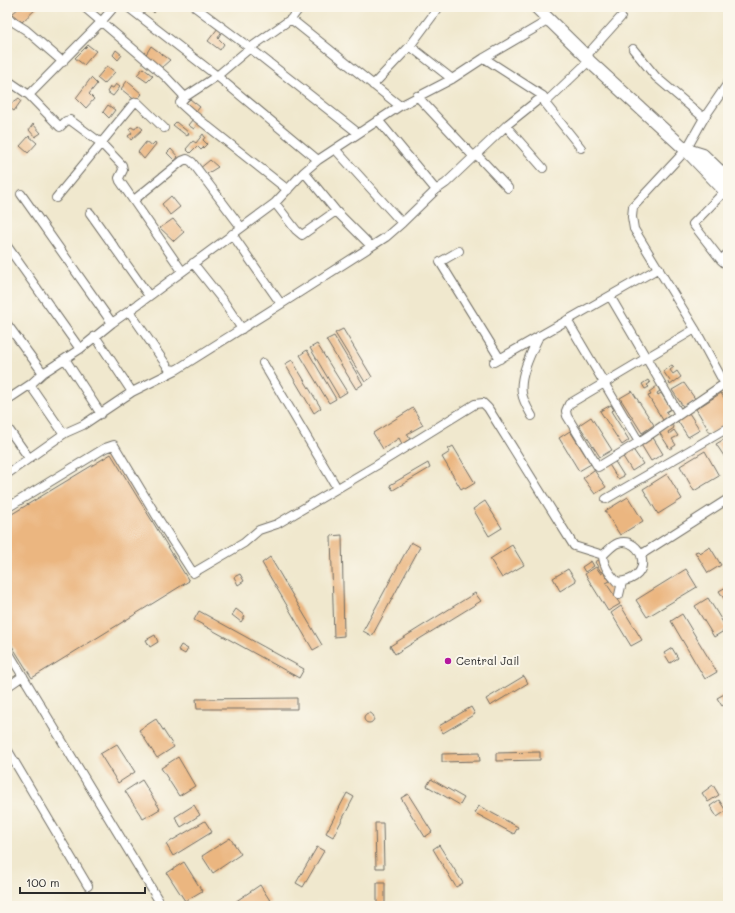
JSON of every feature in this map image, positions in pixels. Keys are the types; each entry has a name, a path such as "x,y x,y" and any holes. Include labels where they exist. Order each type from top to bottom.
{"street":[{"path":"84,7 164,76 185,97"},
{"path":"29,95 102,22 114,7"},
{"path":"128,7 217,76 318,160"},
{"path":"195,7 358,133"},
{"path":"288,190 190,113 180,103 185,97 217,76 250,48 290,19 300,7"},
{"path":"374,85 410,46 439,7"},
{"path":"536,7 587,59 686,150 727,192 693,224 721,260 728,266"},
{"path":"7,474 64,434 101,414 132,392 176,370 386,237 506,126 544,99 587,59 621,17"},
{"path":"7,18 26,30 63,62"},
{"path":"290,19 400,106"},
{"path":"7,400 43,373 80,349 112,323 275,203 304,172 318,160 416,96 452,79 484,58 549,20"},
{"path":"410,46 452,79"},
{"path":"633,49 656,77 704,118"},
{"path":"484,58 544,99 581,148"},
{"path":"7,80 29,95 60,127 66,120 70,120 101,143 122,165 123,170 119,178 182,271"},
{"path":"695,329 569,404 566,411 567,416 598,467 639,442 680,414 726,387 695,329 634,229 632,217 633,207 686,150 704,118 728,83"},
{"path":"416,96 508,188"},
{"path":"56,198 134,103 137,102 164,128"},
{"path":"378,120 436,190"},
{"path":"506,126 542,168"},
{"path":"335,149 402,223"},
{"path":"686,150 703,155 728,179"},
{"path":"134,200 182,161 187,159 192,162 241,227"},
{"path":"304,172 336,211 371,246"},
{"path":"21,194 112,323"},
{"path":"275,203 296,230 302,235 336,211"},
{"path":"90,213 149,296"},
{"path":"232,234 281,304"},
{"path":"7,246 80,349"},
{"path":"459,251 440,262 497,360 658,268"},
{"path":"721,260 728,253"},
{"path":"193,264 224,302 242,329"},
{"path":"610,296 680,414"},
{"path":"129,311 169,369 176,370"},
{"path":"567,320 639,442"},
{"path":"7,324 43,373"},
{"path":"95,336 132,392"},
{"path":"532,416 524,403 522,392 526,369 539,336"},
{"path":"64,359 101,414"},
{"path":"263,363 337,488"},
{"path":"30,384 64,434"},
{"path":"7,508 105,448 114,445 193,573 244,543 259,530 278,524 474,404 483,403 488,408 574,546 603,555"},
{"path":"7,427 29,458"},
{"path":"606,499 728,428"},
{"path":"642,554 728,499"},
{"path":"618,543 629,544 642,554 640,573 627,581 617,582 603,561 603,555 618,543"},
{"path":"619,595 622,582"},
{"path":"7,650 162,906"},
{"path":"7,687 23,676"},
{"path":"7,749 88,886"}],"building":[{"path":"20,7 38,7 22,22 12,14"},
{"path":"148,7 158,7 154,13"},
{"path":"218,28 222,31 218,38 224,44 220,50 208,41"},
{"path":"88,45 96,51 84,65 75,58"},
{"path":"151,46 170,60 161,68 145,56"},
{"path":"116,50 122,55 118,60 113,55"},
{"path":"107,66 115,72 104,84 97,78"},
{"path":"143,68 153,76 147,82 137,75"},
{"path":"91,78 97,84 89,94 94,99 86,108 76,98"},
{"path":"127,81 142,94 136,101 121,89"},
{"path":"116,84 120,87 113,96 107,92 110,87 113,88"},
{"path":"19,98 21,101 14,111 7,106 7,99 12,103"},
{"path":"190,99 200,107 195,113 185,104"},
{"path":"108,105 115,110 109,118 103,112"},
{"path":"193,119 198,123 194,129 188,125"},
{"path":"176,122 189,133 187,136 173,125"},
{"path":"33,124 41,133 35,137 29,130"},
{"path":"138,125 143,129 131,140 128,136 132,133 129,129 131,127 135,129"},
{"path":"203,134 205,137 203,140 207,144 201,150 197,146 190,153 186,149 193,141 196,143"},
{"path":"29,136 37,143 28,153 20,146"},
{"path":"146,142 152,145 155,142 156,144 144,159 138,152"},
{"path":"171,149 178,157 175,161 167,153"},
{"path":"210,160 218,167 205,175 199,169"},
{"path":"171,196 180,207 170,215 162,204"},
{"path":"173,219 184,232 174,241 160,228"},
{"path":"343,329 372,377 365,382 335,333"},
{"path":"334,336 363,384 356,389 326,340"},
{"path":"317,344 347,392 339,397 310,348"},
{"path":"307,350 336,399 329,403 300,355"},
{"path":"292,360 321,408 314,413 285,364"},
{"path":"672,365 674,367 670,370 673,374 677,371 681,377 670,385 670,381 663,371"},
{"path":"648,380 650,383 647,385 649,387 645,389 642,384"},
{"path":"684,383 696,400 684,408 672,390"},
{"path":"657,386 660,391 657,393 658,395 661,393 671,409 666,412 669,416 663,420 648,396 651,395 649,392"},
{"path":"632,391 654,425 642,433 620,398"},
{"path":"721,393 728,404 728,423 711,434 696,409"},
{"path":"611,405 614,410 611,411 629,440 622,445 600,411"},
{"path":"413,408 423,425 407,434 410,439 402,444 399,438 383,449 373,433"},
{"path":"689,413 700,430 688,437 677,420"},
{"path":"591,417 612,450 600,457 579,425"},
{"path":"671,424 674,428 668,432 669,434 674,430 678,436 672,439 676,445 670,449 659,432"},
{"path":"570,431 591,464 579,471 559,438"},
{"path":"652,436 663,454 651,461 640,443"},
{"path":"728,437 728,462 716,444"},
{"path":"453,446 475,483 465,489 464,487 461,489 442,457 450,452 448,449"},
{"path":"632,448 643,464 632,471 622,455"},
{"path":"705,451 719,476 694,491 680,466"},
{"path":"111,454 189,581 32,678 7,638 7,517"},
{"path":"614,460 624,476 618,479 608,463"},
{"path":"428,463 430,468 393,490 390,485"},
{"path":"594,470 606,487 595,494 583,478"},
{"path":"667,474 682,499 658,514 643,489"},
{"path":"628,497 643,521 620,535 605,511"},
{"path":"485,501 502,528 489,536 473,509"},
{"path":"342,535 344,636 334,637 331,536"},
{"path":"411,542 420,547 372,636 363,631"},
{"path":"512,545 524,565 502,578 490,559"},
{"path":"710,547 721,565 708,573 695,552 698,551 700,553"},
{"path":"270,557 322,645 313,650 262,563"},
{"path":"599,560 605,570 601,572 595,562"},
{"path":"591,561 594,566 585,572 582,567"},
{"path":"596,567 601,574 604,572 610,581 606,583 620,604 608,611 585,574"},
{"path":"568,569 576,581 560,591 553,578"},
{"path":"686,569 697,587 647,617 636,600"},
{"path":"240,574 244,581 238,585 234,577"},
{"path":"728,586 728,605 719,591"},
{"path":"475,593 481,601 395,654 390,646"},
{"path":"708,598 727,629 714,637 695,606"},
{"path":"621,606 642,640 631,646 611,613"},
{"path":"236,609 245,616 241,622 232,615"},
{"path":"199,611 304,669 299,678 194,620"},
{"path":"682,614 717,672 705,679 671,621"},
{"path":"155,635 158,642 150,647 146,640"},
{"path":"181,645 188,649 185,654 178,650"},
{"path":"672,648 678,658 670,663 664,653"},
{"path":"524,676 528,683 490,706 486,699"},
{"path":"728,692 728,702 722,706 717,698"},
{"path":"297,698 297,709 197,709 196,699"},
{"path":"471,707 475,714 443,733 439,726"},
{"path":"367,713 371,713 373,714 373,722 367,723 364,720 364,716"},
{"path":"156,719 174,747 157,758 139,730"},
{"path":"117,744 135,772 118,783 100,754"},
{"path":"540,752 540,760 496,761 496,753"},
{"path":"479,753 480,761 442,762 442,754"},
{"path":"178,757 195,786 179,796 161,768"},
{"path":"431,779 464,798 460,805 427,786"},
{"path":"142,780 160,809 143,819 125,791"},
{"path":"713,785 719,795 708,802 702,793"},
{"path":"347,793 354,797 333,837 326,833"},
{"path":"408,794 432,832 425,837 401,798"},
{"path":"719,800 726,811 717,817 710,806"},
{"path":"194,805 200,815 181,827 175,817"},
{"path":"479,806 518,827 514,834 475,813"},
{"path":"205,821 212,832 173,856 166,844"},
{"path":"375,823 383,823 384,868 376,868"},
{"path":"230,838 241,854 213,873 202,856"},
{"path":"439,845 463,883 456,887 433,849"},
{"path":"317,847 324,851 303,887 296,883"},
{"path":"184,862 202,891 185,901 167,873"},
{"path":"728,875 728,884 724,878"},
{"path":"377,883 385,883 385,906 377,906"},
{"path":"260,885 271,902 265,906 234,906 232,904"}],"place":[{"name":"Central Jail","path":"448,661"}]}
